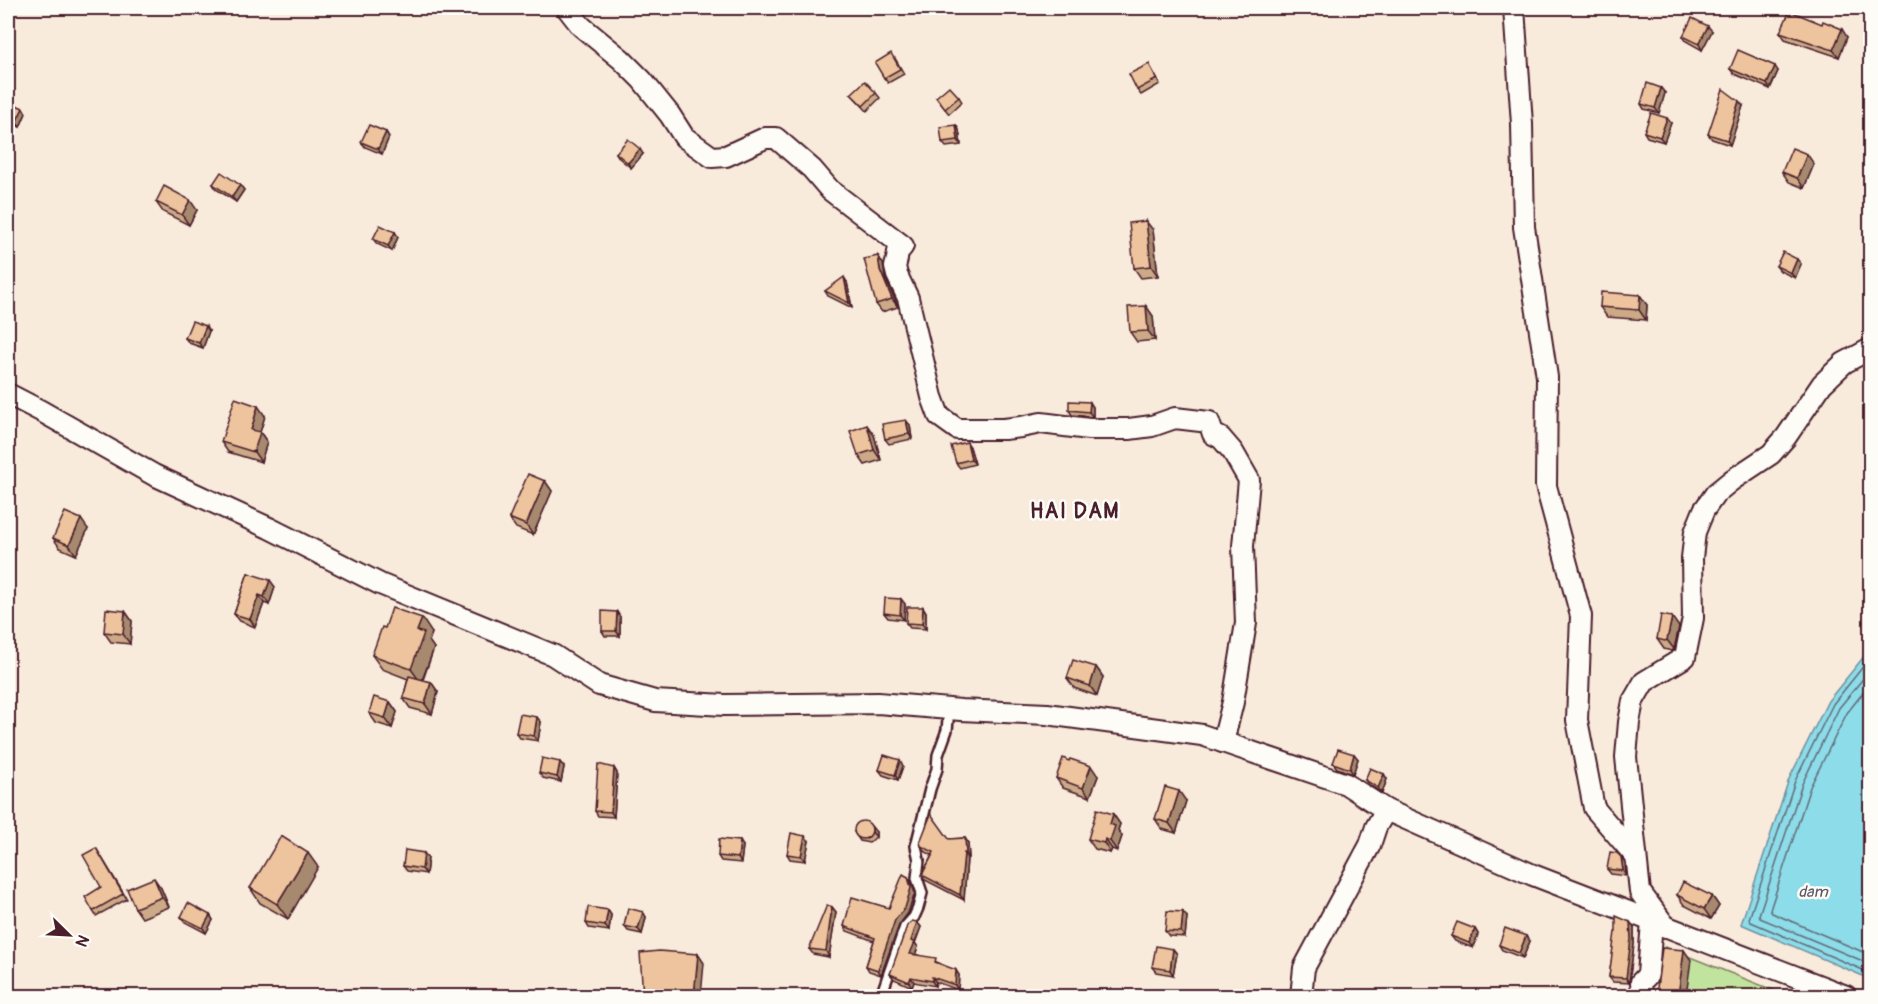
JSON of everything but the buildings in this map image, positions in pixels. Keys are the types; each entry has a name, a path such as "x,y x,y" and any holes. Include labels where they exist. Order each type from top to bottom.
{"street":[{"path":"567,8 581,26 621,59 642,80 690,142 712,157 726,156 765,138 776,138 812,169 830,190 903,246 898,252 895,267 908,298 932,397 939,416 957,429 1004,429 1041,423 1089,429 1130,429 1152,426 1175,418 1209,422 1214,434 1221,438 1233,452 1249,480 1243,546 1246,622 1233,702 1223,742"},
{"path":"1514,8 1522,124 1524,227 1547,377 1546,486 1581,616 1576,720 1594,808 1636,857"},
{"path":"1642,996 1641,982 1648,975 1659,924 1641,892 1636,857 1626,757 1633,701 1644,682 1685,657 1693,618 1692,558 1695,532 1704,510 1724,486 1771,454 1786,437 1822,384 1844,363 1870,349"},
{"path":"8,394 154,475 269,528 380,584 553,655 599,685 655,701 725,705 878,703 949,710 1047,714 1202,735 1346,784 1386,810 1533,875 1846,996"},
{"path":"1301,996 1304,968 1370,845 1376,827 1386,810"}],"lane":[{"path":"881,996 905,927 914,918 922,893 917,878 919,860 916,846 937,769 938,755 947,730 949,710"}],"green space":[{"path":"1665,947 1788,996 1669,996"}],"water":[{"name":"dam","path":"1870,649 1870,979 1741,924 1789,779 1828,701"}],"district":[{"name":"HAI DAM","path":"1075,511"}]}
